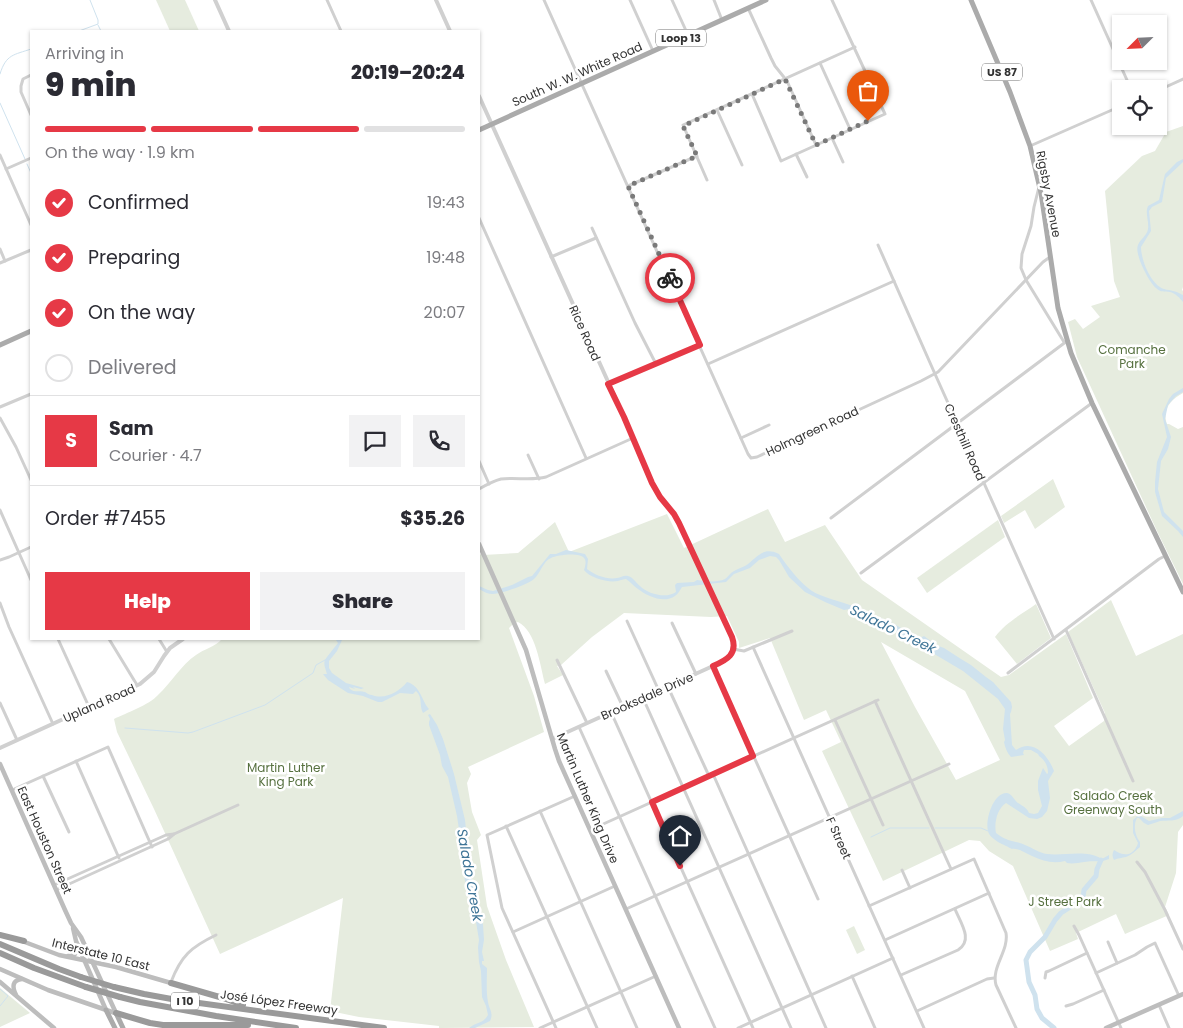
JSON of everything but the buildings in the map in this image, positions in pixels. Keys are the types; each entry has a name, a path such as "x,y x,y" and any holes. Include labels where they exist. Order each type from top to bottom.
{"highway":[{"path":"0,935 24,942"},
{"name":"José López Freeway","path":"0,944 81,977 144,994 384,1028"},
{"name":"José López Freeway","path":"0,953 34,968 120,997 206,1015 296,1028"},
{"path":"171,983 256,1010"},
{"path":"116,1013 163,1025 273,1025"}],"main road":[{"name":"South W. W. White Road","path":"480,130 748,8 756,2 766,0"},
{"name":"Rigsby Avenue","path":"971,0 1010,92 1030,146 1039,185 1058,308 1066,342 1092,403 1183,592"},
{"path":"0,345 30,331"},
{"name":"Martin Luther King Drive","path":"480,547 526,650 559,761 679,1028"},
{"name":"East Houston Street","path":"0,764 72,924 85,961 115,1028"},
{"name":"East Houston Street","path":"72,924 81,937 124,1028"},
{"name":"Interstate 10 East","path":"0,931 38,948 171,983"},
{"path":"67,956 75,954 78,950 78,944"},
{"path":"0,968 48,990 116,1013"},
{"path":"16,996 13,988 14,983 20,979 25,979"},
{"path":"0,982 54,1028"},
{"path":"1106,1028 1120,1025 1181,995"},
{"path":"124,1028 127,1022 135,1019"}],"street":[{"path":"215,0 229,30"},
{"path":"327,0 341,30"},
{"path":"436,0 450,30"},
{"name":"Holmgreen Road","path":"544,0 751,458 757,457 935,374 1050,257"},
{"path":"630,0 653,51"},
{"path":"672,0 688,35"},
{"path":"714,0 722,20"},
{"path":"752,94 781,160 885,114 832,0"},
{"path":"1091,0 1127,80"},
{"path":"748,8 771,58 785,79 816,145"},
{"path":"708,180 683,126 855,48"},
{"path":"820,63 850,129"},
{"path":"30,76 23,80 21,92 30,113"},
{"path":"1167,86 1183,79"},
{"name":"Rice Road","path":"480,98 652,483 676,518 727,626 733,641 733,649"},
{"path":"717,110 742,165"},
{"path":"1030,146 1112,110"},
{"path":"832,138 843,162"},
{"path":"796,154 806,177"},
{"path":"0,155 30,224"},
{"path":"628,186 697,156"},
{"path":"6,169 30,158"},
{"path":"831,518 1066,342 1026,280 1021,268 1021,259 1031,226 1039,185"},
{"path":"480,220 586,458"},
{"path":"592,228 634,323 656,364"},
{"path":"551,257 596,238"},
{"name":"Cresthill Road","path":"878,245 1054,639"},
{"path":"0,249 5,261"},
{"path":"0,264 30,250"},
{"path":"708,364 894,281"},
{"path":"608,384 700,345"},
{"path":"0,407 30,394"},
{"path":"861,573 1092,403"},
{"path":"0,418 30,478"},
{"path":"741,438 769,425"},
{"path":"480,488 503,479 539,479 546,477 633,438"},
{"path":"528,455 539,479"},
{"path":"480,467 489,484"},
{"path":"0,510 30,578"},
{"path":"0,560 30,547"},
{"path":"1008,673 1165,556"},
{"path":"0,603 52,724"},
{"path":"627,621 659,691"},
{"path":"672,623 696,674"},
{"path":"1066,630 1133,781"},
{"path":"733,649 744,652 792,631"},
{"path":"58,640 89,707"},
{"path":"110,640 137,685"},
{"path":"160,640 167,652"},
{"name":"Upland Road","path":"0,748 137,685 154,672 167,652 182,640"},
{"name":"F Street","path":"753,647 924,1028"},
{"name":"Brooksdale Drive","path":"552,739 726,660 730,657 733,649"},
{"path":"557,660 587,723"},
{"path":"713,666 818,899"},
{"path":"606,671 623,707"},
{"path":"668,686 748,854 826,1028"},
{"path":"643,698 791,1028"},
{"path":"590,830 877,701 951,869"},
{"path":"0,703 17,740"},
{"path":"611,712 753,1028"},
{"path":"835,720 883,826"},
{"path":"579,727 715,1028"},
{"path":"11,790 108,747 151,844"},
{"path":"76,761 120,858"},
{"path":"626,909 949,764"},
{"path":"43,776 68,832"},
{"path":"556,1028 501,905 487,835 575,796"},
{"path":"55,887 151,844 166,835 174,834 238,806"},
{"path":"540,811 637,1028"},
{"path":"506,826 597,1028"},
{"path":"869,906 974,859 1007,936 994,978 1016,1028"},
{"path":"1137,862 1145,872 1183,949"},
{"path":"902,870 910,888"},
{"path":"513,932 615,886"},
{"path":"885,940 989,893"},
{"path":"901,975 958,950 966,943 965,934 954,909"},
{"path":"1075,926 1120,1025"},
{"path":"171,983 176,968 190,951 205,940 216,935"},
{"path":"1108,942 1117,963"},
{"path":"1096,972 1135,955 1156,943 1181,995"},
{"path":"1045,978 1046,972 1087,953"},
{"path":"738,1028 893,958"},
{"path":"540,1028 656,976"},
{"path":"852,976 875,1028"},
{"path":"917,1011 987,979 994,978"},
{"path":"1066,1006 1104,990"},
{"path":"1159,1005 1169,1028"}],"green space":[{"path":"156,0 185,0 199,30 170,30"},
{"name":"Comanche Park","path":"1183,126 1183,393 1168,406 1166,419 1167,424 1178,429 1183,427 1183,584 1077,357 1068,322 1075,319 1083,329 1100,317 1091,306 1120,297 1114,281 1105,191 1142,156 1155,151 1164,135 1167,135 1167,132"},
{"path":"1053,479 1065,507 1035,529 1025,510 1004,523 1001,516"},
{"path":"768,509 785,542 825,525 862,580 1001,677 1009,675 1066,634 1093,698 1054,726 1069,746 1104,721 1105,713 1068,632 1111,600 1136,656 1183,634 1183,825 1178,832 1176,873 1165,907 1169,915 1125,934 1116,914 1076,933 1078,939 1050,951 1013,866 989,851 980,841 969,840 883,881 822,751 841,742 826,710 804,720 770,638 739,648 739,642 727,616 624,613 592,637 561,665 557,666 563,675 545,684 539,658 529,633 518,622 514,623 509,628 534,696 544,732 468,767 471,774 467,783 472,812 481,835 477,840 487,906 506,960 534,1027 439,1028 439,1026 359,1017 330,1011 343,898 220,954 117,732 114,719 154,699 191,659 221,640 480,640 480,554 518,553 555,522 569,552 667,514 684,548","holes":["881,642 965,691 1000,760 956,780"]},
{"path":"998,520 1005,537 927,593 917,578"},
{"path":"1036,604 1051,638 1017,664 995,637 1009,623"},
{"path":"854,926 865,950 857,954 846,930"},
{"path":"0,988 30,1013 0,1027"}],"water":[{"path":"1183,159 1183,162 1166,178 1162,202 1152,207 1149,211 1151,231 1141,247 1145,265 1155,283 1159,287 1183,295 1183,302 1174,293 1159,291 1153,285 1143,268 1137,249 1148,229 1148,206 1159,200 1165,174 1177,162"},
{"path":"1183,388 1183,392 1176,396 1168,405 1165,419 1171,437 1168,449 1161,461 1158,489 1164,512 1183,531 1183,537 1162,516 1155,492 1155,482 1157,462 1167,437 1162,414 1173,394"},
{"name":"Salado Creek","path":"566,550 585,554 588,559 587,569 593,573 610,578 628,576 648,591 657,595 667,595 676,592 675,585 677,583 694,582 697,580 722,580 764,552 768,551 779,554 807,588 826,597 862,609 914,635 924,636 971,665 993,682 1011,702 1012,745 1016,750 1028,746 1039,750 1048,759 1054,771 1048,781 1050,798 1047,811 1042,817 1037,819 1029,818 1006,803 1000,809 997,816 996,833 1005,839 1023,844 1039,852 1089,854 1102,859 1109,855 1109,859 1073,863 1065,861 1048,862 1020,850 1012,849 992,837 987,826 991,808 998,797 1007,793 1026,808 1029,813 1038,813 1042,806 1038,781 1043,768 1048,773 1044,761 1031,750 1024,750 1024,755 1011,757 1008,754 1004,742 1003,729 1005,709 998,699 963,671 892,629 850,609 844,610 805,592 789,577 776,557 770,556 759,560 750,568 734,574 726,582 682,587 675,596 666,599 646,594 626,579 609,581 595,578 584,570 585,559 578,555 558,556 548,560 534,579 515,588 493,594 480,590 480,586 493,591 532,576 550,554"},
{"path":"336,640 342,640 337,651 329,661 329,668 332,673 346,683 364,688 353,687 355,689 349,687 350,689 363,691 370,695 387,696 396,692 407,682 418,690 429,709 423,713 416,691 413,694 400,693 382,702 378,702 348,693 328,680 323,674 327,674 324,662 338,643"},
{"name":"Salado Creek","path":"430,714 443,739 454,774 465,820 471,876 483,925 484,940 482,952 484,961 482,961 482,964 487,968 487,998 492,1016 490,1021 475,1028 469,1028 484,1020 488,1015 482,997 479,940 463,870 457,816 448,777 442,766 429,725 430,719 428,715"},
{"path":"1183,811 1183,816 1178,819 1160,821 1148,825 1137,818 1135,830 1140,847 1128,856 1114,860 1112,855 1114,850 1121,854 1128,854 1134,851 1138,843 1133,833 1133,820 1139,815 1149,821 1170,818"}],"waterway":[{"path":"82,30 98,24 90,0"},
{"path":"98,25 100,30"},
{"path":"0,74 5,62 11,56 30,49"},
{"path":"0,103 25,159"},
{"path":"27,164 30,171"},
{"path":"125,728 193,732 265,705 313,673 316,665 325,660"},
{"path":"871,837 890,828 929,828"},
{"path":"935,828 981,828 988,831"},
{"path":"1054,1028 1042,1018 1037,1009 1035,995 1029,982 1026,960 1030,952 1045,937 1061,913 1083,897 1084,890 1096,876 1101,860"},
{"path":"0,989 8,996 0,1006"}],"way so far":[{"path":"670,278 628,186 697,156 683,126 785,79 816,145 868,121"}],"route":[{"path":"670,278 700,345 608,384 652,483 679,523 732,637 734,646 730,657 713,666 753,756 652,802 680,866"}],"park label":[{"name":"Martin Luther King Park","path":"286,774"},
{"name":"Salado Creek Greenway South","path":"1113,802"},
{"name":"J Street Park","path":"1065,901"}]}
